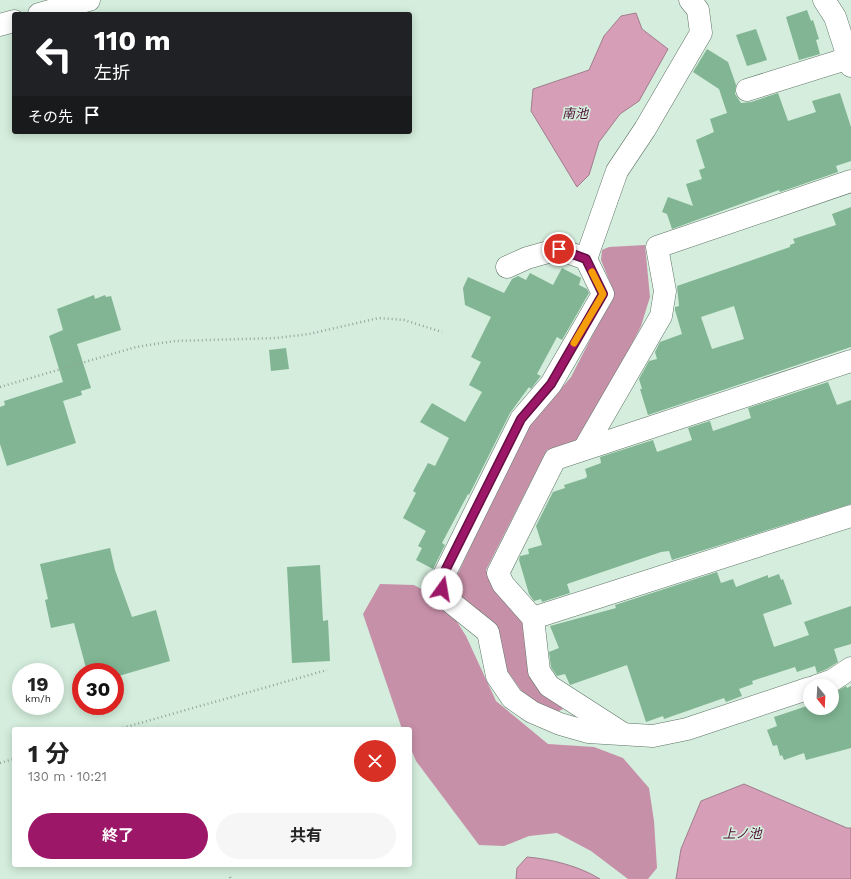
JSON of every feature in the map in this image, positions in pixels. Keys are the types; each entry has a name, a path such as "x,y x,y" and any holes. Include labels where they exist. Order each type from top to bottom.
{"street":[{"path":"46,12 89,0"},
{"path":"586,259 617,171 645,129 702,33 698,10 690,0"},
{"path":"747,90 850,62 835,17 824,0"},
{"path":"0,25 12,22"},
{"path":"584,449 661,316 665,292 657,247 851,181"},
{"path":"508,267 527,258 559,249 586,259 603,294 551,384 521,419 442,577 442,589 448,600 488,632 497,676 512,698 532,712 560,724 588,732 653,736 686,729 803,690"},
{"path":"624,735 549,686 539,671 533,618 503,584 498,573 555,459 851,361"},
{"path":"533,618 851,516"},
{"path":"834,679 851,668"}],"path":[{"path":"0,387 136,346 175,341 276,338 309,334 379,318 404,320 442,332"},
{"path":"126,727 327,670"},
{"path":"0,763 12,760"}],"shaded area":[{"path":"645,245 650,297 641,326 589,428 574,444 547,450 486,570 493,587 519,617 524,626 555,699 563,709 557,712 537,705 523,693 454,598 453,584 525,431 571,377 608,305 613,290 601,260 602,250 609,247"},
{"path":"380,584 414,585 444,601 466,636 496,701 548,744 594,747 623,758 649,788 654,821 657,868 648,879 628,879 591,851 557,833 529,836 504,846 479,845 416,761 412,752 412,727 401,727 363,614"}],"water":[{"name":"南池","path":"636,13 642,29 668,49 639,101 620,114 599,142 589,175 577,187 531,111 533,89 589,70 604,36 621,16"},
{"name":"上ノ池","path":"744,784 847,828 851,828 851,879 676,879 681,849 701,801"},
{"path":"527,857 546,859 565,864 583,870 600,879 516,879 517,868"}],"building":[{"path":"807,10 811,21 813,20 819,39 816,40 820,54 799,60 786,17"},
{"path":"756,29 767,60 747,66 736,35"},
{"path":"707,49 728,62 736,85 735,94 741,103 751,102 778,93 788,121 816,112 812,101 840,93 851,127 851,161 836,166 838,172 780,192 779,190 672,229 667,214 662,212 668,197 693,206 686,184 702,179 699,170 705,168 696,140 714,132 710,119 727,113 719,89 693,72"},
{"path":"851,207 851,347 648,415 640,389 642,389 639,379 649,361 657,359 655,352 660,342 682,334 675,310 675,307 679,306 677,286 790,247 790,245 795,243 793,239 836,225 832,214","holes":["734,306 744,339 712,349 701,317"]},
{"path":"562,268 581,278 579,285 587,289 589,293 562,340 557,337 537,374 541,376 531,389 529,387 510,413 469,495 468,494 442,543 445,545 433,569 416,560 422,548 418,546 426,531 403,518 416,493 413,491 428,463 435,466 449,438 420,422 432,403 465,422 482,392 469,385 481,362 471,357 491,317 465,305 463,288 468,277 504,293 512,279 518,276 526,280 530,273 553,285"},
{"path":"94,295 95,299 105,295 106,297 111,296 121,330 77,344 91,388 81,391 82,395 63,401 76,443 7,466 0,444 0,407 5,405 4,401 63,382 49,336 63,330 57,309"},
{"path":"286,348 289,369 271,371 269,350"},
{"path":"828,382 837,405 851,400 851,504 672,560 669,551 661,552 567,584 570,593 542,602 541,599 534,601 529,594 519,560 520,556 529,554 528,549 542,545 536,526 553,492 565,488 564,485 586,478 587,476 585,469 601,463 600,457 653,440 657,452 692,440 688,428 710,421 713,431 751,418 748,408"},
{"path":"110,548 115,570 132,617 156,610 170,661 124,674 124,663 85,663 74,623 51,628 45,600 48,599 40,564"},
{"path":"320,565 323,621 328,620 330,661 292,663 287,567"},
{"path":"717,572 721,583 733,579 736,587 768,575 768,578 779,574 781,580 783,579 792,604 763,614 774,647 809,635 804,622 851,606 851,644 834,649 838,662 817,673 815,666 797,672 795,667 752,681 753,684 739,689 742,696 726,702 724,698 664,719 663,716 646,722 627,665 570,685 565,674 557,676 551,667 549,652 559,648 550,626 616,608 615,605"},
{"path":"846,686 847,688 851,686 851,748 806,760 804,753 784,760 782,755 780,756 777,745 773,746 767,730 777,726 774,717 803,707 803,715 839,715 839,690"}],"slow traffic":[{"path":"574,343 603,294 592,272"}],"route":[{"path":"442,589 442,577 521,419 551,384 603,294 586,259 559,249"}]}
